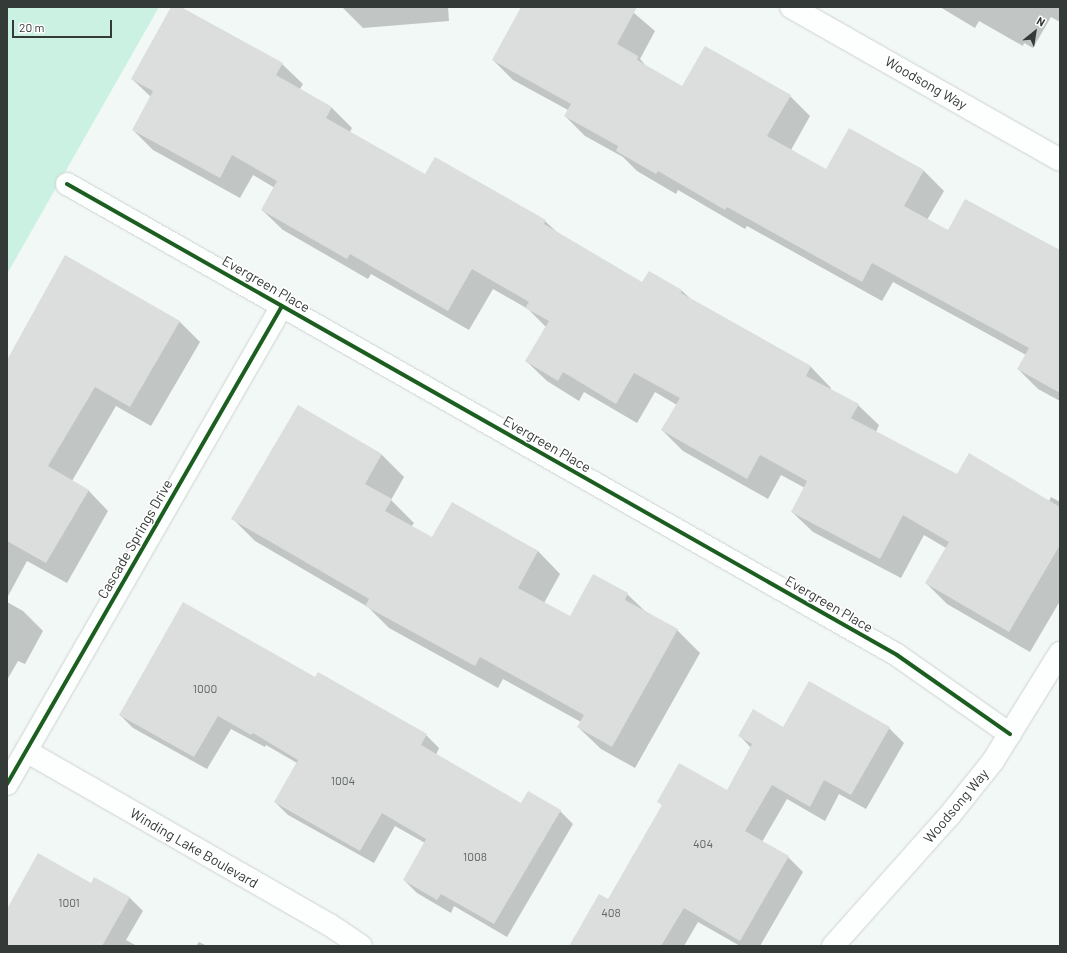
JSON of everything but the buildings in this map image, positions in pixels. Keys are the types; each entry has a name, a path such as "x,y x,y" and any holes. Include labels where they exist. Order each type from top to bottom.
{"street":[{"name":"Woodsong Way","path":"791,7 1060,160"},
{"name":"Evergreen Place","path":"67,184 897,656 1010,734"},
{"name":"Cascade Springs Drive","path":"7,784 282,306"},
{"name":"Woodsong Way","path":"833,946 949,816 993,761 1060,653"},
{"name":"Winding Lake Boulevard","path":"26,751 330,925 361,946"}],"green space":[{"path":"7,7 159,7 7,274"}],"cycle path":[{"path":"67,184 897,655 1010,734"},
{"path":"7,784 282,306"}]}
